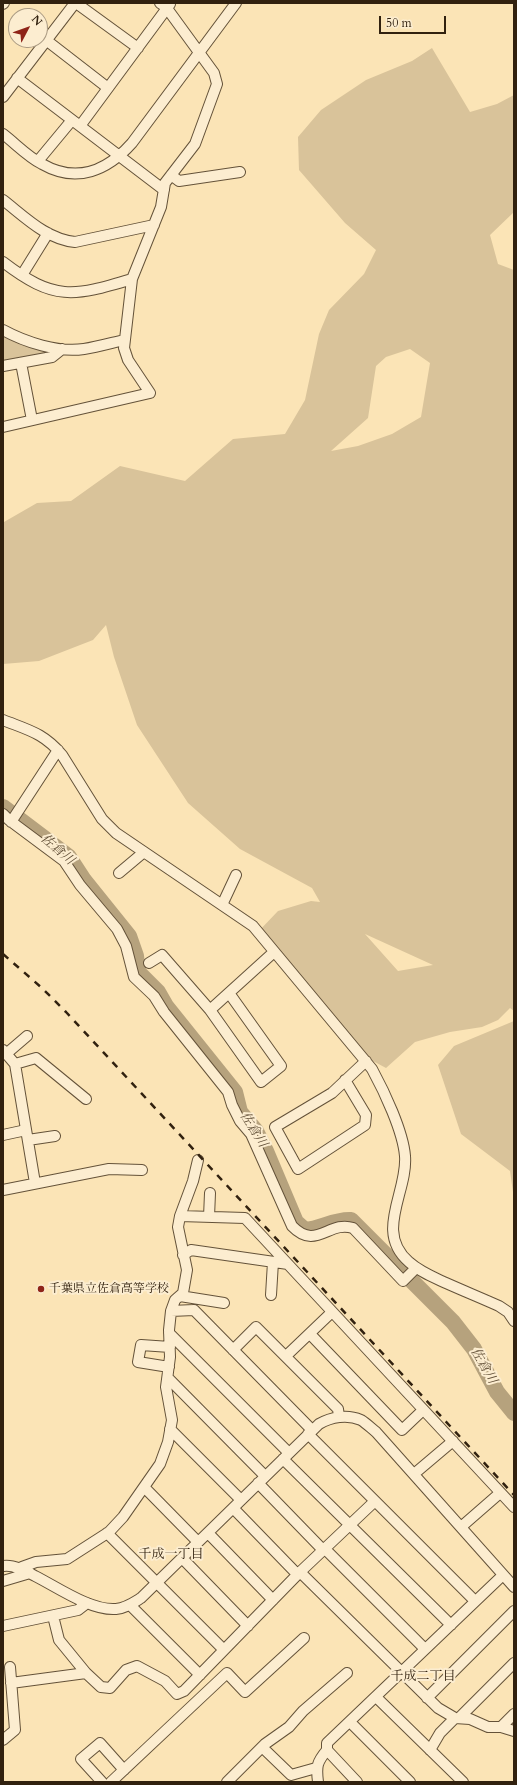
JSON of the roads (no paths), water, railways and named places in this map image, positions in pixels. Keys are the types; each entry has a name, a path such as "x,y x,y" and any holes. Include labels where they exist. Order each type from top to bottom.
{"street":[{"path":"48,37 75,3 138,48"},
{"path":"3,134 38,162 55,170 68,173 82,173 93,172 102,168 120,156 132,143 236,3"},
{"path":"3,427 150,393 128,360 124,348 132,279 161,207 165,183 195,144 217,84 214,73 166,5 138,48 108,88 38,162"},
{"path":"48,42 108,88"},
{"path":"3,97 40,48"},
{"path":"17,78 164,190"},
{"path":"171,175 179,181 240,172"},
{"path":"3,200 48,233 63,240 75,242 154,225"},
{"path":"22,275 48,233"},
{"path":"3,262 34,283 68,294 98,289 132,279"},
{"path":"3,330 19,338 62,349 83,349 124,340"},
{"path":"3,366 52,357 62,349"},
{"path":"21,363 32,420"},
{"path":"3,720 41,735 58,750 102,819 116,833 252,926 366,1061 380,1083 403,1142 405,1169 392,1224 394,1237 399,1250 416,1268 499,1306 508,1312 514,1321"},
{"path":"11,822 58,750"},
{"path":"3,814 11,822 64,861 80,885 117,929 126,946 134,977 154,996 164,1012 228,1092 232,1105 240,1120 251,1134 292,1226 299,1233 308,1236 319,1236 337,1227 346,1226 353,1228 403,1281 416,1268"},
{"path":"118,873 144,852"},
{"path":"222,906 236,875"},
{"path":"210,1010 274,952"},
{"path":"149,963 162,955 210,1010 260,1082 281,1066 229,993"},
{"path":"27,1036 5,1052 15,1064 35,1183"},
{"path":"15,1064 36,1058 86,1098"},
{"path":"345,1080 366,1115 365,1125 298,1169 275,1127 332,1093 345,1080 366,1061"},
{"path":"3,1134 55,1136"},
{"path":"26,1572 22,1567 36,1562 67,1559 107,1533 123,1516 160,1464 172,1420 166,1387 170,1347 169,1333 171,1311 175,1300 183,1293 187,1270 178,1227 180,1216 193,1181 198,1160"},
{"path":"3,1190 109,1169 142,1170"},
{"path":"209,1217 210,1193"},
{"path":"180,1216 245,1218 514,1507"},
{"path":"183,1255 191,1250 288,1264"},
{"path":"272,1262 272,1295"},
{"path":"180,1296 224,1303"},
{"path":"171,1311 194,1310 374,1501 475,1601"},
{"path":"286,1356 332,1312"},
{"path":"232,1350 256,1327 338,1408 339,1417"},
{"path":"169,1333 350,1525 451,1625"},
{"path":"310,1334 402,1430 424,1410"},
{"path":"170,1347 140,1345 138,1362 168,1372 324,1550 425,1649"},
{"path":"3,1566 10,1566 26,1572 87,1603 103,1608 116,1609 130,1605 141,1598 319,1424 327,1419 339,1417 360,1420 376,1432 509,1579 475,1601 328,1744 327,1750 320,1759 316,1768 318,1782"},
{"path":"170,1429 241,1500"},
{"path":"414,1474 453,1441"},
{"path":"144,1487 198,1542"},
{"path":"461,1527 500,1493"},
{"path":"53,1616 59,1640 86,1673 101,1687 110,1688 126,1670 137,1666 165,1681 177,1694 184,1691 299,1574 374,1501"},
{"path":"233,1508 438,1708 457,1718 470,1719 488,1727 501,1727 514,1731"},
{"path":"107,1533 224,1650"},
{"path":"208,1533 273,1600"},
{"path":"182,1558 248,1626"},
{"path":"3,1580 26,1572"},
{"path":"3,1626 78,1610 87,1603"},
{"path":"130,1605 200,1675"},
{"path":"427,1698 514,1611"},
{"path":"111,1782 227,1672 245,1692 304,1638"},
{"path":"430,1750 440,1733 514,1663"},
{"path":"3,1740 15,1730 10,1666"},
{"path":"11,1683 86,1673"},
{"path":"227,1782 262,1747 289,1727 303,1711 347,1673"},
{"path":"376,1697 463,1782"},
{"path":"501,1727 514,1714"},
{"path":"350,1722 410,1782"},
{"path":"102,1782 81,1759 100,1743 124,1770"},
{"path":"262,1747 291,1775 316,1768"},
{"path":"327,1750 357,1782"}],"waterway":[{"name":"佐倉川","path":"3,807 69,857 84,880 129,936 136,956 138,972 158,992 166,1006 235,1092 240,1112 256,1131 296,1222 305,1230 339,1221 351,1220 453,1322 474,1349 497,1392 514,1413"}],"railway":[{"path":"3,954 42,988 66,1012 514,1495"}],"place":[{"name":"千葉県立佐倉高等学校","path":"41,1289"}],"district":[{"name":"千成一丁目","path":"171,1555"},
{"name":"千成二丁目","path":"423,1677"}]}
